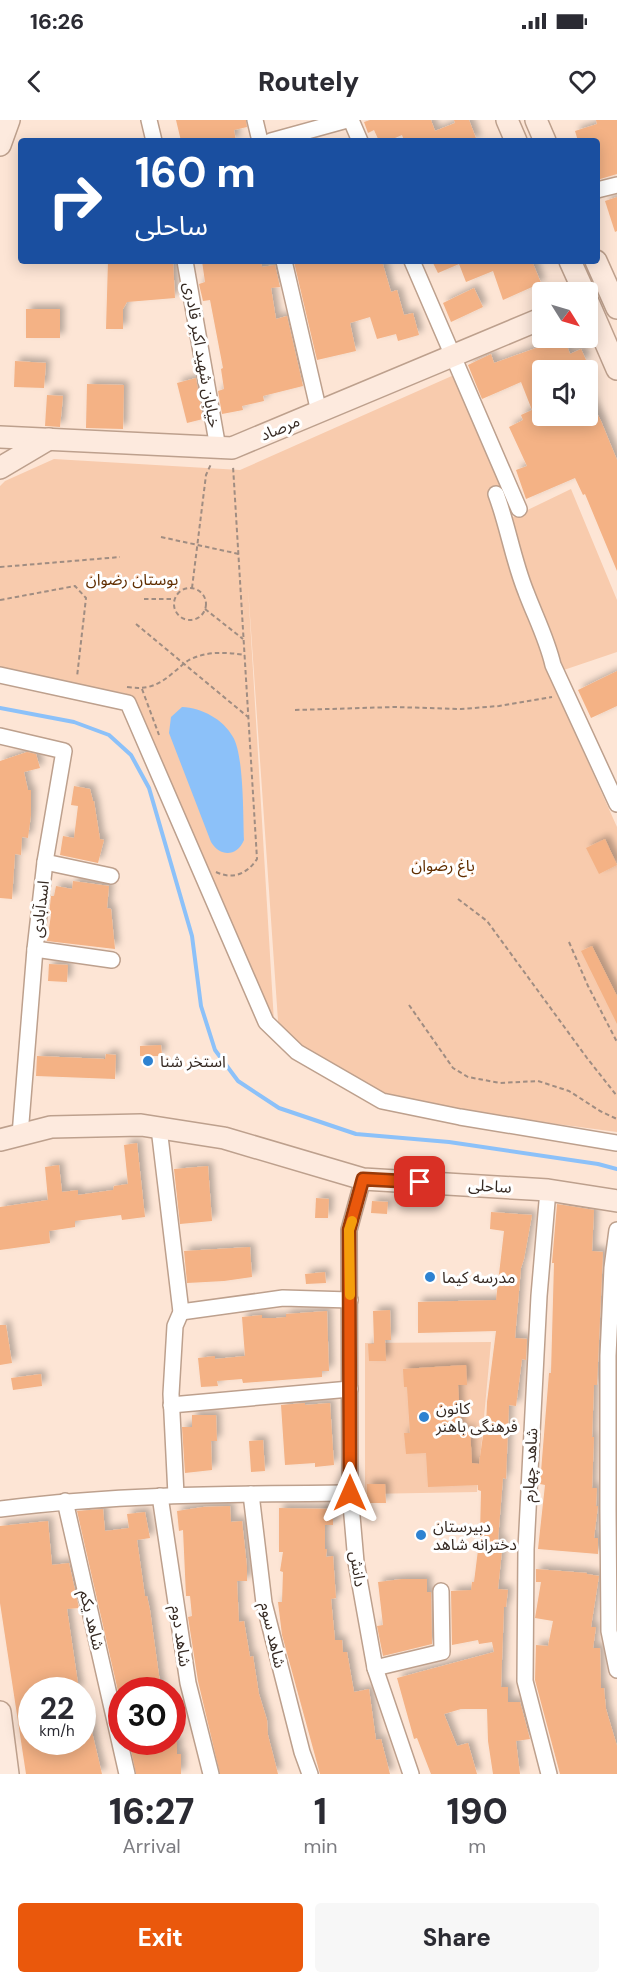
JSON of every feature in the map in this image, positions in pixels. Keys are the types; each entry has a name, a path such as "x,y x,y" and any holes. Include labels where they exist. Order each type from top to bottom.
{"street":[{"path":"0,145 9,120"},
{"path":"149,120 153,138"},
{"path":"255,120 259,138"},
{"path":"282,138 349,120 358,138"},
{"path":"507,120 515,138"},
{"path":"536,120 544,138"},
{"path":"600,189 617,185"},
{"name":"خیابان شهید اکبر قادری","path":"186,264 225,448"},
{"path":"285,264 319,412"},
{"path":"413,264 519,509"},
{"path":"571,264 579,282"},
{"path":"597,264 617,308"},
{"name":"مرصاد","path":"0,437 225,448 454,357 532,323"},
{"path":"598,325 617,369"},
{"path":"0,468 49,439"},
{"path":"496,494 525,591 549,645 553,665 617,804"},
{"path":"0,675 128,703 266,1022 297,1052 382,1101 460,1117 617,1143"},
{"name":"اسدآبادی","path":"0,736 64,751 45,862 10,1137"},
{"path":"45,862 111,876"},
{"path":"35,949 112,960"},
{"name":"ساحلی","path":"10,1137 51,1126 141,1125 224,1138 363,1179 548,1190 617,1201"},
{"path":"159,1128 182,1312 175,1326 171,1405 176,1495"},
{"name":"دانش","path":"363,1179 349,1230 350,1493 356,1562 375,1668 411,1774"},
{"name":"شاهد چهارم","path":"548,1190 539,1296 526,1550 525,1681 549,1774"},
{"path":"617,1230 612,1268 608,1356 609,1632 617,1670"},
{"path":"182,1312 283,1298 350,1300"},
{"path":"171,1405 350,1389"},
{"path":"0,1509 65,1501 176,1495 350,1493"},
{"name":"شاهد سوم","path":"251,1494 264,1603 302,1752 310,1774"},
{"name":"شاهد دوم","path":"160,1496 188,1683 211,1774"},
{"name":"شاهد یکم","path":"65,1501 127,1774"},
{"path":"375,1668 442,1652 441,1591"},
{"path":"0,1712 8,1774"}],"path":[{"path":"192,588 206,474 225,448"},
{"path":"211,868 227,876 236,875 252,867 257,859 239,554 225,448"},
{"path":"161,537 239,554"},
{"path":"0,567 120,557"},
{"path":"0,600 64,587 75,586 81,590 86,598 76,677 81,677"},
{"path":"192,588 202,593 205,598 205,609 198,617 183,618 175,610 175,599 182,590 192,588"},
{"path":"144,599 175,599"},
{"path":"205,609 244,639"},
{"path":"136,624 248,717"},
{"path":"126,687 142,689 165,680 187,660 211,653 222,651 245,655"},
{"path":"142,689 162,743"},
{"path":"295,710 395,706 461,709 499,706 567,695"},
{"path":"458,899 487,921 617,1096"},
{"path":"569,942 588,986 617,1042"},
{"path":"409,1005 453,1068 468,1077 500,1083 538,1081 569,1091 617,1119"}],"green space":[{"name":"باغ رضوان","path":"454,375 513,517 571,489 617,600 617,652 549,675 617,827 617,1132 382,1101 279,1035 248,587 274,1022 134,697 124,693 0,675 0,486 5,481 54,459 240,470"},
{"name":"کانون فرهنگی باهنر","path":"491,1342 477,1492 365,1494 365,1343"}],"water":[{"path":"182,707 204,712 218,720 229,731 237,746 242,787 244,840 241,846 233,852 219,850 211,842 169,733 171,717"}],"building":[{"path":"176,120 246,120 247,127 234,130 235,138 180,138"},
{"path":"370,120 431,120 435,131 455,123 454,120 469,120 476,138 403,138 402,135 395,138 378,138 374,130 368,133 364,122"},
{"path":"596,120 617,120 617,174 600,179 600,138 577,138 575,131 597,124"},
{"path":"617,197 617,231 615,232 605,201"},
{"path":"108,264 173,264 175,298 127,302 123,309 123,329 106,329"},
{"path":"202,264 262,264 262,267 275,265 280,287 271,288 276,319 287,316 303,386 263,396 264,401 242,406 243,410 222,414 218,391 224,389 221,369 223,368 210,300 203,301 199,284 205,282"},
{"path":"294,264 383,264 391,292 397,290 404,315 413,313 419,335 398,341 396,334 377,339 370,317 350,323 356,351 317,360"},
{"path":"434,264 459,264 438,273"},
{"path":"459,264 533,264 541,282 532,282 532,287 503,300 493,271 466,282"},
{"path":"474,288 483,307 451,322 443,303"},
{"path":"26,309 60,309 60,338 26,338"},
{"path":"536,348 568,348 570,354 581,349 586,360 532,360 532,410 521,382 482,399 468,365 491,354 494,363"},
{"path":"15,361 46,363 44,388 14,387"},
{"path":"196,378 203,419 187,423 177,383"},
{"path":"87,384 124,385 123,429 86,428"},
{"path":"47,395 63,396 60,427 45,426"},
{"path":"532,410 532,426 598,426 598,415 617,460 617,571 585,494 583,495 575,478 526,499 516,470 527,466 509,427 523,420 521,415"},
{"path":"617,671 617,706 591,718 578,690"},
{"path":"27,752 36,754 40,768 24,772 28,790 31,790 28,838 22,837 21,855 15,854 12,899 0,898 0,761"},
{"path":"74,786 90,789 94,801 100,839 104,840 98,863 60,855 63,836 74,838 78,806 71,805"},
{"path":"605,839 617,865 599,874 586,848"},
{"path":"73,881 109,886 107,908 111,909 115,949 47,941 51,896 54,896 56,886 72,889"},
{"path":"592,946 617,996 617,1024 581,951"},
{"path":"49,964 68,965 67,982 48,981"},
{"path":"161,1045 162,1056 140,1056 140,1046"},
{"path":"106,1054 116,1055 115,1079 36,1076 37,1056 105,1059"},
{"path":"137,1143 145,1217 122,1220 121,1215 75,1221 75,1227 49,1231 50,1243 0,1250 0,1207 48,1200 45,1167 59,1165 62,1192 78,1190 78,1195 113,1190 114,1186 128,1184 124,1145"},
{"path":"208,1166 212,1221 180,1224 174,1169"},
{"path":"316,1198 329,1199 328,1218 315,1218"},
{"path":"372,1201 388,1202 387,1214 371,1213"},
{"path":"557,1204 594,1210 592,1251 603,1252 597,1385 594,1385 592,1437 594,1437 592,1488 597,1488 596,1506 598,1506 594,1538 598,1538 598,1554 538,1549 545,1485 540,1484 549,1373 551,1373 554,1263 552,1263"},
{"path":"491,1212 532,1215 521,1268 515,1338 527,1339 526,1360 522,1359 516,1406 509,1405 506,1479 503,1478 498,1540 503,1541 498,1589 508,1590 506,1607 504,1607 501,1687 508,1687 508,1702 520,1702 530,1739 516,1741 520,1774 493,1774 488,1741 487,1709 461,1709 444,1714 457,1746 468,1743 477,1774 431,1774 417,1738 414,1739 397,1678 494,1652 492,1642 479,1644 478,1640 452,1645 451,1591 471,1590 472,1582 474,1582 480,1534 481,1491 478,1490 478,1485 428,1487 426,1453 406,1454 404,1433 410,1433 407,1387 404,1387 403,1369 466,1365 467,1385 458,1385 461,1430 470,1429 472,1463 479,1464 484,1428 486,1428 496,1331 418,1333 418,1302 496,1300 504,1231 490,1229"},
{"path":"250,1247 252,1277 187,1283 184,1251"},
{"path":"325,1272 326,1283 306,1284 305,1274"},
{"path":"390,1310 391,1340 385,1340 386,1361 369,1361 368,1344 374,1344 373,1311"},
{"path":"327,1311 329,1371 322,1371 322,1377 243,1383 242,1379 217,1381 218,1386 201,1387 198,1358 245,1356 242,1317 262,1315 262,1318 276,1318 286,1317 286,1314"},
{"path":"0,1325 6,1325 12,1363 0,1365"},
{"path":"41,1374 42,1386 13,1390 11,1378"},
{"path":"305,1403 305,1405 330,1403 334,1465 315,1467 315,1463 285,1465 281,1405"},
{"path":"192,1415 216,1415 217,1441 211,1441 212,1470 185,1473 182,1427 192,1427"},
{"path":"263,1440 265,1471 251,1472 249,1441"},
{"path":"367,1484 385,1484 386,1503 367,1503"},
{"path":"230,1506 231,1522 242,1521 247,1567 247,1581 237,1581 239,1622 244,1621 250,1657 253,1656 259,1694 278,1774 220,1774 198,1681 188,1617 192,1616 190,1596 186,1596 183,1530 179,1531 177,1511"},
{"path":"279,1508 333,1509 333,1525 325,1525 325,1549 327,1549 326,1557 333,1556 336,1598 331,1599 335,1640 342,1640 343,1652 347,1652 354,1692 369,1689 376,1740 381,1739 390,1774 320,1774 282,1635 278,1602 282,1602 283,1572 280,1571 283,1552 279,1552"},
{"path":"103,1509 105,1531 129,1528 127,1514 145,1512 150,1538 137,1540 159,1677 115,1677 77,1511"},
{"path":"48,1521 52,1565 69,1563 79,1608 67,1609 77,1677 18,1677 18,1721 0,1603 0,1526"},
{"path":"536,1569 599,1576 591,1627 596,1627 593,1648 600,1648 601,1688 604,1688 606,1709 617,1746 617,1774 560,1774 535,1680 536,1645 548,1646 553,1621 535,1618 541,1582 536,1582"},
{"path":"427,1579 427,1592 431,1592 432,1644 383,1656 377,1626 383,1625 378,1582"},
{"path":"96,1749 102,1774 26,1774 23,1755 96,1755"},
{"path":"132,1755 181,1755 181,1774 136,1774"}],"waterway":[{"path":"0,708 74,722 109,735 131,755 149,788 192,936 201,1006 215,1050 238,1081 279,1108 356,1134 449,1142 598,1164 617,1169"}],"slow traffic":[{"path":"350,1295 349,1230 352,1221"}],"place":[{"name":"استخر شنا","path":"148,1061"},
{"name":"مدرسه کیما","path":"430,1277"},
{"name":"کانون فرهنگی باهنر","path":"424,1417"},
{"name":"دبیرستان دخترانه شاهد","path":"421,1535"}],"route":[{"path":"350,1493 349,1230 363,1179 420,1182"}],"park label":[{"name":"بوستان رضوان","path":"132,579"}]}
